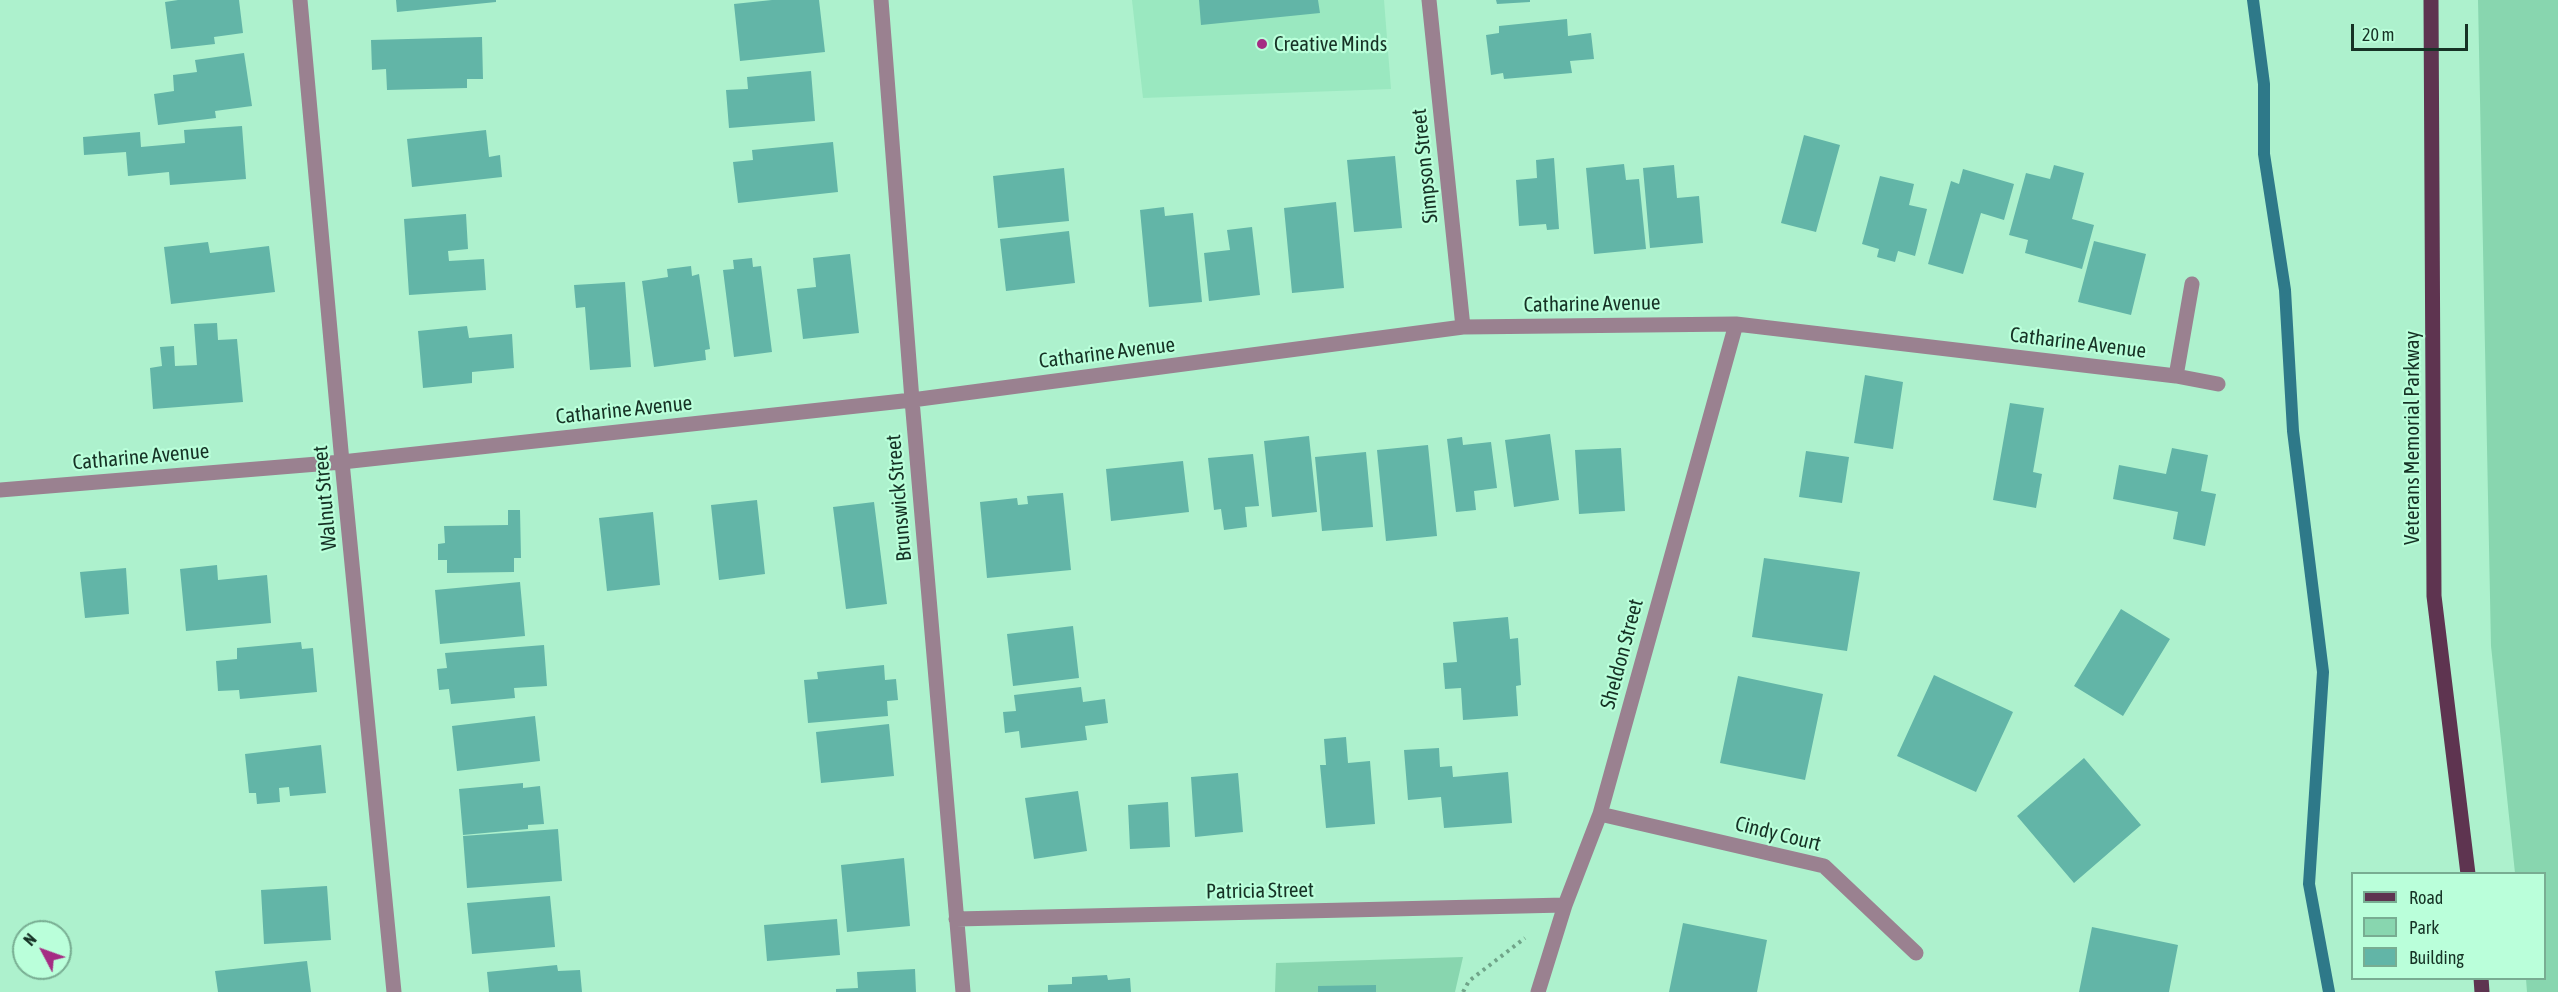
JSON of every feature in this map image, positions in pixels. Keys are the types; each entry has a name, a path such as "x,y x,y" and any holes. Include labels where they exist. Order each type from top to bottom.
{"main road":[{"name":"Veterans Memorial Parkway","path":"2431,0 2434,596 2468,872"}],"street":[{"name":"Walnut Street","path":"300,0 394,992"},
{"name":"Brunswick Street","path":"881,0 912,400 963,992"},
{"name":"Simpson Street","path":"1429,0 1463,327"},
{"path":"2176,376 2192,284"},
{"name":"Catharine Avenue","path":"0,490 342,462 912,400 1463,327 1736,324 2176,376 2218,384"},
{"name":"Sheldon Street","path":"1538,992 1565,905 1600,814 1736,324"},
{"name":"Cindy Court","path":"1600,814 1824,866 1916,953"},
{"name":"Patricia Street","path":"956,919 1565,905"}],"path":[{"path":"1462,992 1469,981 1528,935"}],"shaded area":[{"name":"Creative Minds","path":"1132,0 1384,0 1391,89 1143,98"}],"green space":[{"path":"2478,0 2558,0 2558,992 2527,992 2526,980 2546,980 2546,872 2515,872 2491,646"},
{"path":"1463,957 1455,992 1275,992 1276,963"}],"building":[{"path":"239,0 243,33 214,37 215,44 171,49 165,2"},
{"path":"396,0 496,0 496,2 397,12"},
{"path":"772,0 819,0 825,52 740,61 734,4"},
{"path":"1199,0 1318,0 1320,13 1201,25"},
{"path":"1496,0 1530,0 1530,2 1497,4"},
{"path":"1567,19 1568,36 1591,33 1594,59 1570,61 1572,73 1504,79 1503,73 1491,75 1486,35 1499,33 1499,26"},
{"path":"482,37 483,79 467,79 467,88 387,90 386,69 372,70 371,40"},
{"path":"244,53 252,106 215,111 216,118 158,125 154,94 174,91 173,75 197,72 195,60"},
{"path":"811,71 815,121 729,128 726,90 748,89 747,77"},
{"path":"242,126 246,179 170,185 169,172 128,176 126,152 84,155 83,137 140,132 141,147 185,143 184,130"},
{"path":"486,130 489,157 500,155 502,177 412,187 407,139"},
{"path":"1804,135 1840,145 1816,232 1781,223"},
{"path":"833,142 838,192 738,203 733,162 753,160 752,150"},
{"path":"1395,156 1402,228 1354,232 1347,160"},
{"path":"1554,158 1559,229 1547,230 1546,224 1519,226 1516,180 1537,178 1536,160"},
{"path":"1624,164 1626,180 1639,179 1646,249 1594,254 1586,168"},
{"path":"1674,165 1677,198 1699,196 1703,243 1650,248 1643,168"},
{"path":"2054,165 2084,173 2072,219 2094,225 2082,269 2025,253 2028,240 2009,235 2026,173 2050,179"},
{"path":"1064,168 1069,221 998,228 993,176"},
{"path":"1963,169 2014,184 2004,220 1981,213 1963,274 1928,264 1951,181 1959,184"},
{"path":"1880,176 1914,184 1909,205 1927,209 1915,256 1898,251 1895,262 1877,257 1879,249 1862,244"},
{"path":"1336,202 1344,288 1292,293 1284,208"},
{"path":"1164,207 1165,216 1193,213 1202,302 1149,307 1140,210"},
{"path":"466,214 468,249 448,251 449,261 484,259 486,290 409,295 404,219"},
{"path":"1252,227 1260,295 1209,301 1204,253 1230,250 1227,230"},
{"path":"1069,231 1075,283 1006,291 1000,239"},
{"path":"2094,241 2146,254 2131,315 2078,302"},
{"path":"208,242 210,253 269,246 275,292 171,304 164,247"},
{"path":"850,254 859,333 803,339 797,289 816,287 813,258"},
{"path":"752,258 753,267 761,266 772,352 734,357 723,270 734,269 733,260"},
{"path":"691,266 692,276 699,274 710,349 705,350 706,360 654,367 642,281 668,277 667,269"},
{"path":"625,282 631,367 590,370 585,307 576,308 574,285"},
{"path":"217,323 218,340 237,339 243,402 153,409 150,368 162,366 160,347 174,346 175,366 197,365 194,324"},
{"path":"467,326 469,338 512,334 514,368 472,372 472,383 423,388 418,331"},
{"path":"1865,375 1903,382 1893,449 1854,443"},
{"path":"2010,403 2044,408 2033,472 2042,474 2036,508 1993,500"},
{"path":"1550,434 1559,500 1514,507 1505,440"},
{"path":"1309,436 1317,512 1272,517 1264,441"},
{"path":"1462,437 1463,445 1491,442 1497,488 1474,491 1476,510 1456,512 1447,439"},
{"path":"1428,445 1437,536 1386,541 1377,450"},
{"path":"1621,448 1625,511 1579,514 1575,450"},
{"path":"2172,448 2208,455 2201,491 2216,494 2205,546 2173,539 2178,512 2113,499 2119,465 2166,474"},
{"path":"1806,451 1849,457 1842,503 1799,497"},
{"path":"1366,452 1373,527 1322,531 1315,457"},
{"path":"1253,454 1259,506 1245,507 1247,527 1224,530 1221,509 1214,510 1208,458"},
{"path":"1183,461 1189,512 1111,521 1106,469"},
{"path":"1063,493 1071,570 987,578 980,502 1017,498 1018,505 1028,504 1027,496"},
{"path":"757,500 765,574 719,580 711,505"},
{"path":"874,502 887,604 846,609 833,507"},
{"path":"508,510 520,510 521,558 514,558 514,572 447,573 447,560 438,560 438,544 445,543 444,526 508,525"},
{"path":"653,512 660,585 607,591 599,518"},
{"path":"1764,558 1860,572 1847,651 1752,637"},
{"path":"217,565 218,580 267,575 271,623 186,631 180,569"},
{"path":"126,568 129,614 85,618 80,572"},
{"path":"520,582 525,636 440,644 435,590"},
{"path":"2121,609 2170,639 2123,716 2074,686"},
{"path":"1508,617 1510,639 1518,638 1521,685 1516,686 1518,716 1463,720 1461,688 1445,689 1443,663 1457,662 1453,622"},
{"path":"1073,626 1079,678 1013,686 1007,634"},
{"path":"301,642 302,649 313,648 317,692 240,699 239,690 218,691 216,661 237,659 237,648"},
{"path":"544,645 547,686 514,688 515,698 451,704 449,689 439,690 437,669 447,668 445,653"},
{"path":"884,665 885,680 896,679 898,700 887,701 888,716 808,723 804,680 818,679 817,672"},
{"path":"1934,675 2013,712 1976,792 1897,756"},
{"path":"1738,676 1823,694 1805,780 1720,763"},
{"path":"1081,687 1083,702 1105,699 1108,723 1085,726 1087,740 1021,748 1019,731 1005,733 1003,712 1016,711 1014,695"},
{"path":"535,716 540,761 457,771 452,726"},
{"path":"889,724 894,776 821,783 816,732"},
{"path":"1346,737 1348,763 1370,761 1375,824 1326,828 1320,765 1326,765 1324,739"},
{"path":"321,745 326,793 290,796 289,787 279,788 280,802 257,804 256,793 249,793 245,754"},
{"path":"1439,748 1440,767 1452,766 1453,777 1508,772 1512,823 1444,828 1441,797 1408,800 1404,750"},
{"path":"2084,758 2141,825 2074,883 2017,816"},
{"path":"1238,773 1243,832 1195,837 1191,777"},
{"path":"523,783 523,788 540,786 544,824 528,825 528,829 463,835 459,789"},
{"path":"1078,791 1087,851 1034,859 1025,798"},
{"path":"1168,802 1170,847 1130,849 1128,805"},
{"path":"558,829 562,881 467,888 463,836"},
{"path":"904,858 910,926 847,932 841,865"},
{"path":"327,886 331,940 264,944 261,890"},
{"path":"550,896 555,947 472,954 467,903"},
{"path":"837,919 840,955 767,961 764,925"},
{"path":"1683,923 1767,940 1757,992 1669,992"},
{"path":"2092,927 2178,945 2169,992 2079,992"},
{"path":"307,961 311,992 218,992 215,971"},
{"path":"557,965 558,971 580,970 582,992 489,992 487,972"},
{"path":"915,969 916,992 836,992 836,989 858,988 857,972"},
{"path":"1107,975 1108,980 1130,978 1131,992 1048,992 1048,985 1072,984 1072,977"},
{"path":"1376,985 1376,992 1318,992 1318,986"}],"waterway":[{"path":"2253,0 2264,84 2264,154 2285,290 2293,431 2323,672 2309,884 2329,992"}],"place":[{"name":"Creative Minds","path":"1262,44"}]}
